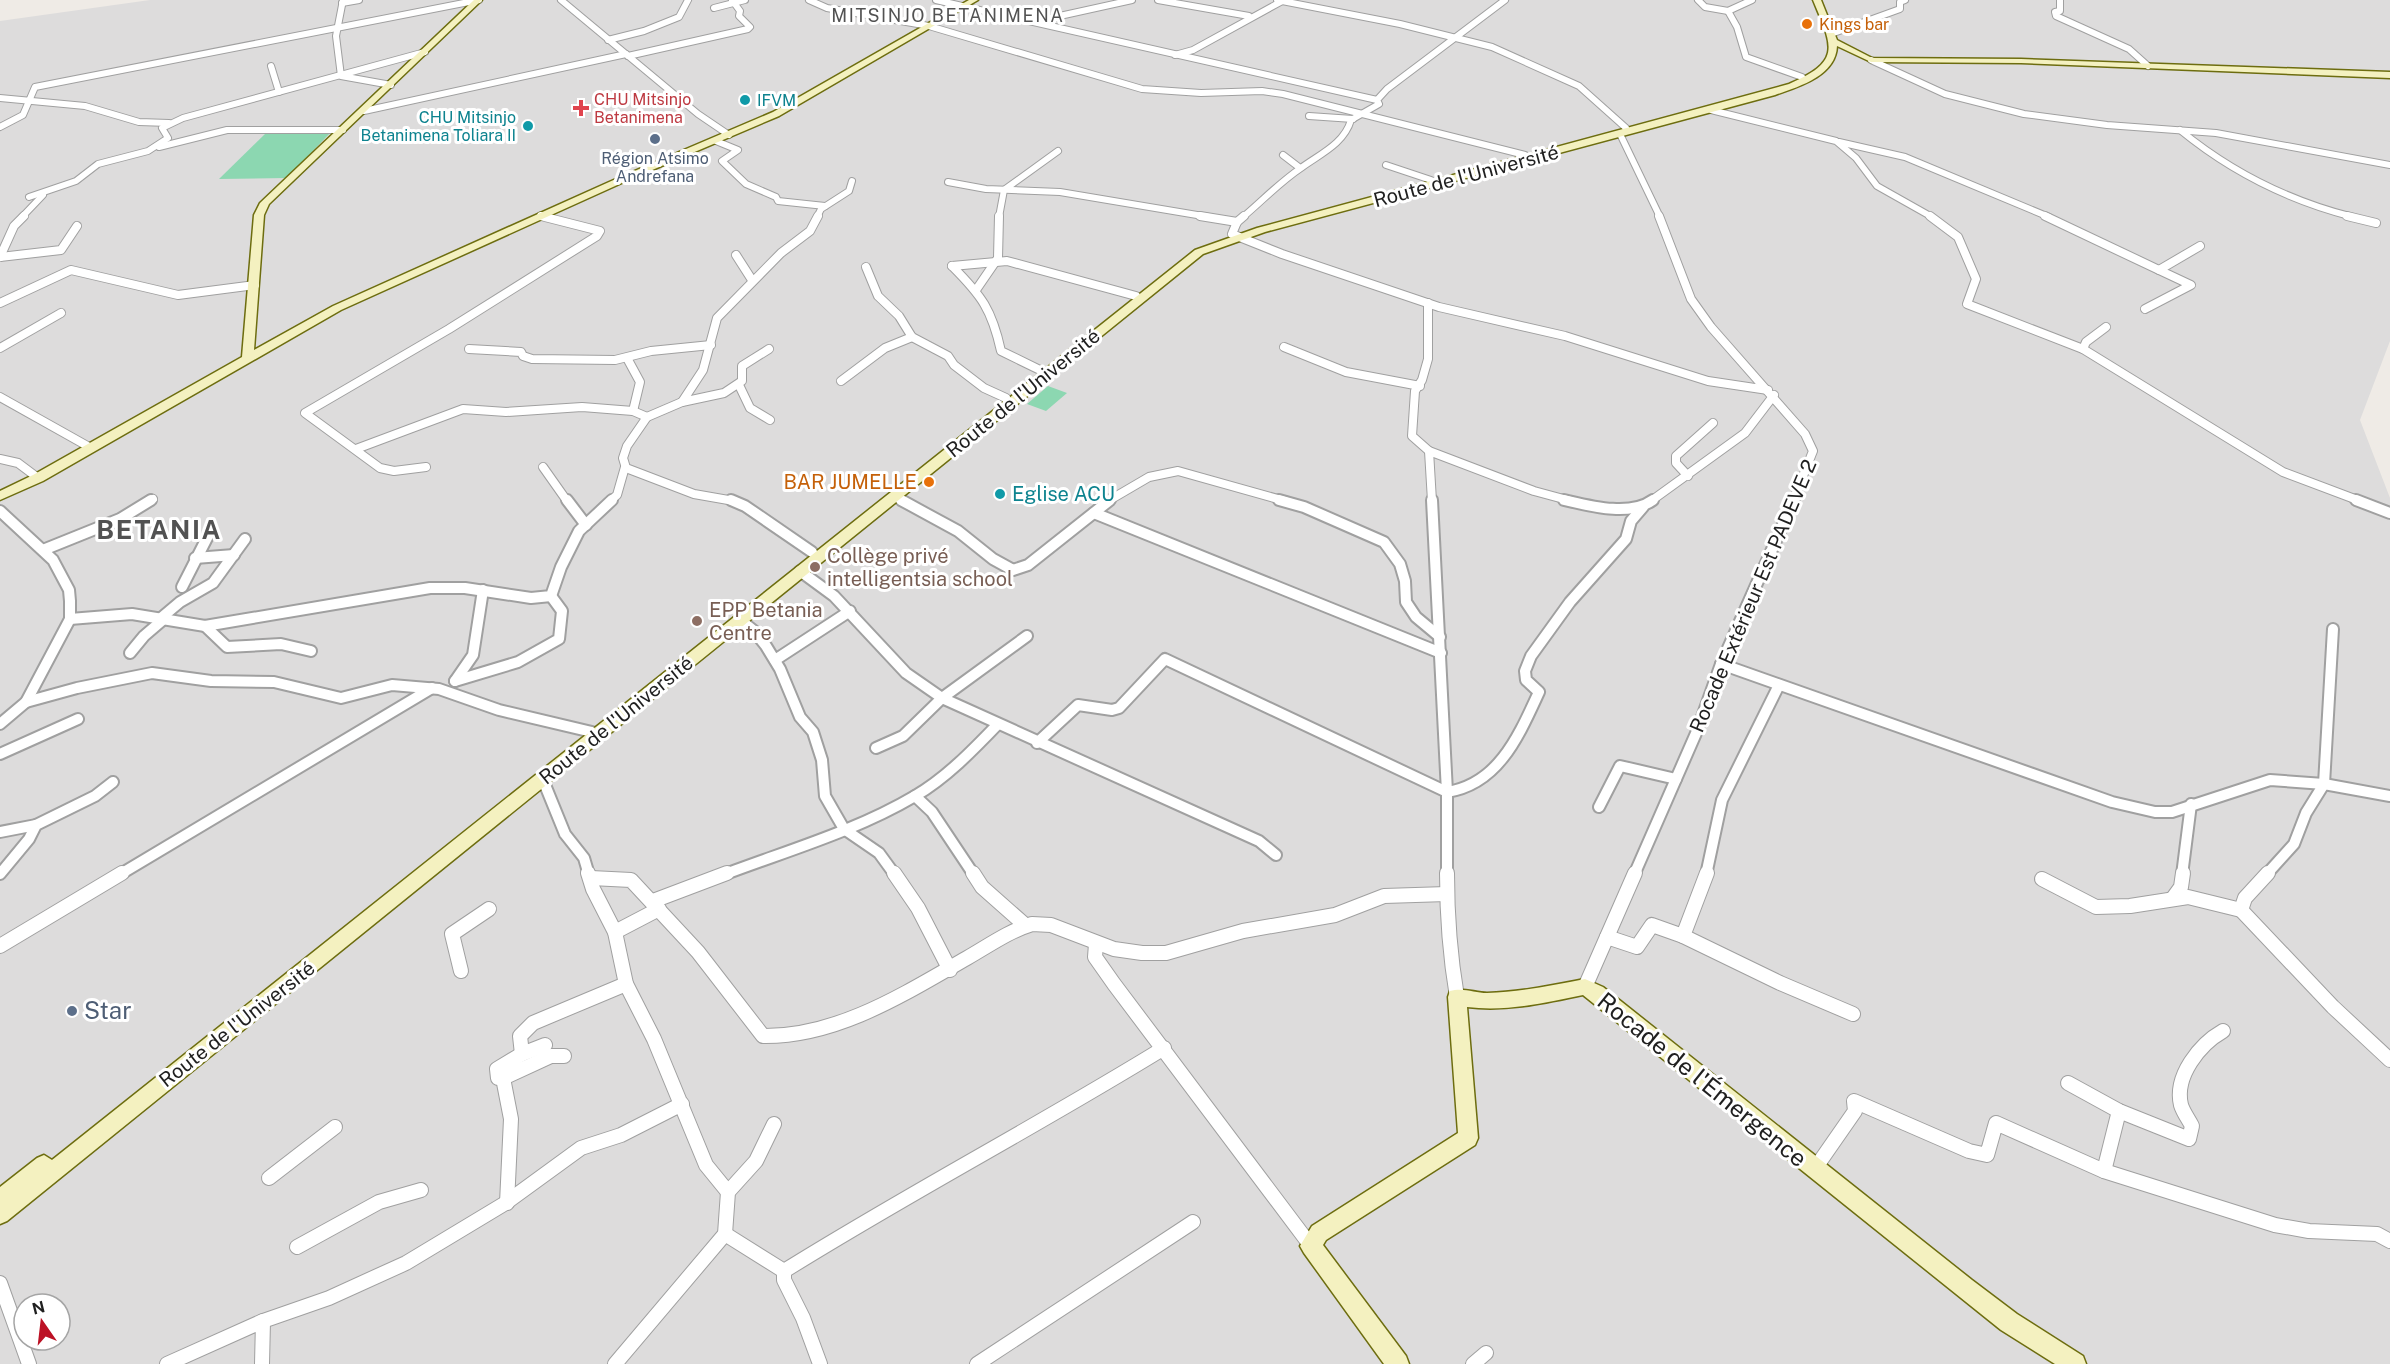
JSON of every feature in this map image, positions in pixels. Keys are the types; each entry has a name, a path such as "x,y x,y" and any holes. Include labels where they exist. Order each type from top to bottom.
{"main road":[{"path":"248,358 259,215 265,203 478,0"},
{"path":"0,496 38,478 337,308 806,99 974,0"},
{"name":"Route de l'Université","path":"0,1200 592,732 813,552 1193,250 1236,231 1294,219 1623,131 1802,77 1822,58 1826,49 1827,39 1811,0"},
{"path":"1817,0 1832,37 1871,60 2148,66 2390,75"},
{"name":"Route de l'Université","path":"1294,219 1525,155 1772,93 1808,79 1820,71 1834,50 1832,37"},
{"name":"Route de l'Université","path":"0,1214 1199,252 1236,231"},
{"name":"Rocade de l'Émergence","path":"1457,997 1485,1000 1535,997 1585,987 1596,993 1814,1170 1991,1309 2075,1364"},
{"path":"1398,1364 1311,1246 1319,1233 1468,1138 1457,997"}],"street":[{"path":"341,76 337,27 342,1 359,0"},
{"path":"0,127 18,120 35,87 478,0"},
{"path":"561,0 698,114 729,135"},
{"path":"608,40 644,31 679,17 688,0"},
{"path":"714,8 745,0"},
{"path":"809,0 827,8 928,26 1142,89 1201,93 1262,91 1304,98 1356,116 1525,155"},
{"path":"936,0 1377,100"},
{"path":"1034,22 1076,10 1132,0"},
{"path":"1158,0 1241,17 1253,16"},
{"path":"1309,116 1356,116 1371,109 1378,104 1377,100 1387,89 1505,0"},
{"path":"1698,0 1705,7 1728,11 1752,0"},
{"path":"1832,37 1900,9 1903,1 1889,0"},
{"path":"2060,0 2060,11 2055,12 2056,16 2128,49 2148,66"},
{"path":"1175,55 1193,50 1280,1 1458,36 1492,47 1579,86 1623,131"},
{"path":"364,111 748,29 750,27 739,16 740,11 733,2"},
{"path":"1728,11 1742,40 1746,57 1802,77"},
{"path":"0,98 85,106 139,122 169,123 424,52"},
{"path":"1871,60 1929,88 1991,106 2077,122 2157,130 2180,129 2274,142 2390,165"},
{"path":"271,66 279,92"},
{"path":"341,76 391,85"},
{"path":"1711,110 1905,157 2072,227 2190,285 2145,309"},
{"path":"1236,231 1300,168 1327,152 1348,130 1356,116"},
{"path":"158,147 168,138 162,128 169,123"},
{"path":"2180,129 2203,149 2262,185 2324,210 2376,223"},
{"path":"29,197 76,182 103,161 226,130 343,130"},
{"name":"Rocade Extérieur Est PADEVE 2","path":"1585,987 1676,778 1721,663 1782,530 1814,451 1805,434 1710,327 1691,299 1656,207 1623,131"},
{"path":"716,141 738,150 722,161 728,171 752,188 776,197 778,201 825,206"},
{"path":"1836,141 1856,158 1877,186 1939,221 1958,237 1976,279 1967,303 2083,349 2283,472 2390,513"},
{"path":"976,290 996,261 997,227 1004,190 1058,151"},
{"path":"1283,155 1300,168"},
{"path":"1386,165 1431,180"},
{"path":"682,402 703,370 717,318 781,252 810,231 825,206 849,191 852,181"},
{"path":"948,182 1004,190 1060,192 1236,231 1282,254 1297,257 1428,303 1564,336 1708,381 1771,393 1745,433 1643,507 1631,521 1626,539 1570,602 1531,656 1525,671 1526,680 1539,692 1519,736 1496,766 1472,787 1459,792 1447,792 1165,659 1119,708 1112,710 1078,705 1037,743"},
{"path":"0,257 4,253 19,218 50,189"},
{"path":"426,466 394,471 380,468 305,413 449,329 597,236 600,231 541,216"},
{"path":"0,257 61,250 77,226"},
{"path":"2159,270 2200,246"},
{"path":"736,255 752,280"},
{"path":"1042,370 1001,351 994,319 976,290 952,266 1007,261 1136,296"},
{"path":"866,267 878,296 899,316 912,337 948,356 954,365 984,388 1006,398"},
{"path":"0,303 70,270 178,295 255,285"},
{"path":"1428,303 1425,325 1430,353 1420,386 1415,391 1412,436 1429,451 1531,489 1631,521"},
{"path":"0,348 61,313"},
{"path":"2083,349 2086,342 2106,327"},
{"path":"841,381 885,348 912,337"},
{"path":"469,349 513,351 532,359 605,361 669,348 711,345"},
{"path":"1284,347 1324,365 1347,372 1402,385 1420,386"},
{"path":"551,596 579,531 620,491 625,467 623,458 627,446 646,417 682,402 711,397 739,385 742,380 742,366 769,349"},
{"path":"627,358 640,382 633,411"},
{"path":"739,385 745,393 750,408 770,420"},
{"path":"0,396 91,447"},
{"path":"356,449 463,409 506,412 582,407 633,411 646,417"},
{"path":"1688,476 1676,463 1676,456 1713,423"},
{"path":"1429,451 1447,792 1447,894 1450,920 1448,947 1457,997"},
{"path":"0,459 18,462 38,478"},
{"path":"543,467 559,483 580,520 586,525"},
{"path":"625,467 648,478 694,494 731,500 745,506 813,552"},
{"path":"895,497 958,531 1012,570 1028,566 1077,524 1115,496 1149,477 1178,471 1304,507 1384,542 1400,564 1405,581 1406,602 1416,617 1440,637"},
{"path":"43,550 120,519 153,500"},
{"path":"1588,506 1643,507"},
{"path":"0,511 53,560 69,590 70,619 26,702 0,724"},
{"path":"1094,513 1441,653"},
{"path":"182,587 211,530"},
{"path":"130,653 144,636 180,602 213,583 245,538"},
{"path":"195,558 234,555"},
{"path":"800,571 850,611 906,673 942,698 1037,743 1259,841 1276,855"},
{"path":"70,619 132,614 205,626 412,590 483,590 515,597 551,596"},
{"path":"455,681 473,655 483,590"},
{"path":"0,946 436,689 518,662 559,639 562,611 551,596"},
{"path":"775,660 802,640 850,611"},
{"path":"739,619 754,631 775,660 800,717 813,732 822,760 825,796 844,829 879,854 899,880 918,909 950,970"},
{"path":"205,626 227,647 292,645 304,646 311,651"},
{"path":"2241,910 2245,898 2294,844 2306,813 2324,784 2333,629"},
{"path":"876,748 903,736 942,698 1027,636"},
{"path":"1721,663 2112,802 2155,812 2172,812 2270,780 2324,784 2390,796"},
{"path":"26,702 88,685 152,673 211,681 274,682 341,698 392,685 436,689 499,710 592,732"},
{"path":"1683,936 1709,867 1722,800 1779,685"},
{"path":"0,754 78,719"},
{"path":"615,932 656,905 844,829 915,796 964,759 998,724"},
{"path":"1599,807 1620,766 1676,778"},
{"path":"543,780 566,834 584,858 593,889 615,932 626,984 654,1039 706,1165 728,1192 725,1234 615,1364"},
{"path":"0,832 36,825 95,796 113,782"},
{"path":"915,796 932,812 981,887 1025,926"},
{"path":"2173,898 2181,887 2191,804"},
{"path":"0,874 6,862 19,851 34,832 36,825"},
{"path":"591,878 631,879 698,952 763,1036 778,1039 807,1034 849,1018 950,970 1025,926 1050,924 1095,944 1128,953 1160,954 1233,934 1332,916 1374,898 1392,894 1447,894"},
{"path":"2042,879 2096,907 2130,906 2188,897 2241,910 2333,1007 2390,1060"},
{"path":"461,971 452,934 489,909"},
{"path":"1607,937 1637,947 1652,925 1683,936 1780,983 1852,1014"},
{"path":"1095,944 1095,957 1311,1246"},
{"path":"522,1054 520,1036 533,1023 626,984"},
{"path":"2068,1083 2119,1111 2189,1139 2192,1126 2181,1105 2181,1080 2206,1040 2223,1031"},
{"path":"545,1045 522,1054 497,1069 498,1078 503,1078 551,1056 564,1056"},
{"path":"784,1271 837,1238 1046,1120 1164,1048"},
{"path":"503,1078 511,1119 507,1203"},
{"path":"1814,1170 1855,1111 1854,1101 1969,1151 1987,1155 1996,1123 2104,1171 2275,1225 2309,1232 2377,1234 2390,1241"},
{"path":"167,1364 263,1321 329,1298 406,1263 507,1203 581,1148 638,1128 682,1104"},
{"path":"2104,1171 2119,1111"},
{"path":"728,1192 746,1178 761,1155 774,1124"},
{"path":"269,1178 335,1127"},
{"path":"297,1246 379,1202 391,1198 396,1199 420,1190"},
{"path":"977,1364 1193,1222"},
{"path":"725,1234 784,1271"},
{"path":"784,1271 783,1280 803,1318 820,1364"},
{"path":"0,1283 29,1364"},
{"path":"262,1364 263,1321"},
{"path":"1473,1364 1486,1353"}],"shaded area":[{"path":"150,0 2390,0 2390,341 2360,420 2390,498 2390,1364 0,1364 0,21"}],"green space":[{"path":"331,132 287,178 219,179 266,133"},
{"path":"1048,386 1067,393 1046,411 1027,404"}],"place":[{"name":"Kings bar","path":"1807,24"},
{"name":"IFVM","path":"745,100"},
{"name":"CHU Mitsinjo Betanimena","path":"581,108"},
{"name":"CHU Mitsinjo Betanimena Toliara II","path":"528,126"},
{"name":"Région Atsimo Andrefana","path":"655,139"},
{"name":"BAR JUMELLE","path":"929,482"},
{"name":"Eglise ACU","path":"1000,494"},
{"name":"Collège privé intelligentsia school","path":"815,567"},
{"name":"EPP Betania Centre","path":"697,621"},
{"name":"Star","path":"72,1011"}],"district":[{"name":"MITSINJO BETANIMENA","path":"948,16"},
{"name":"BETANIA","path":"159,530"}]}
